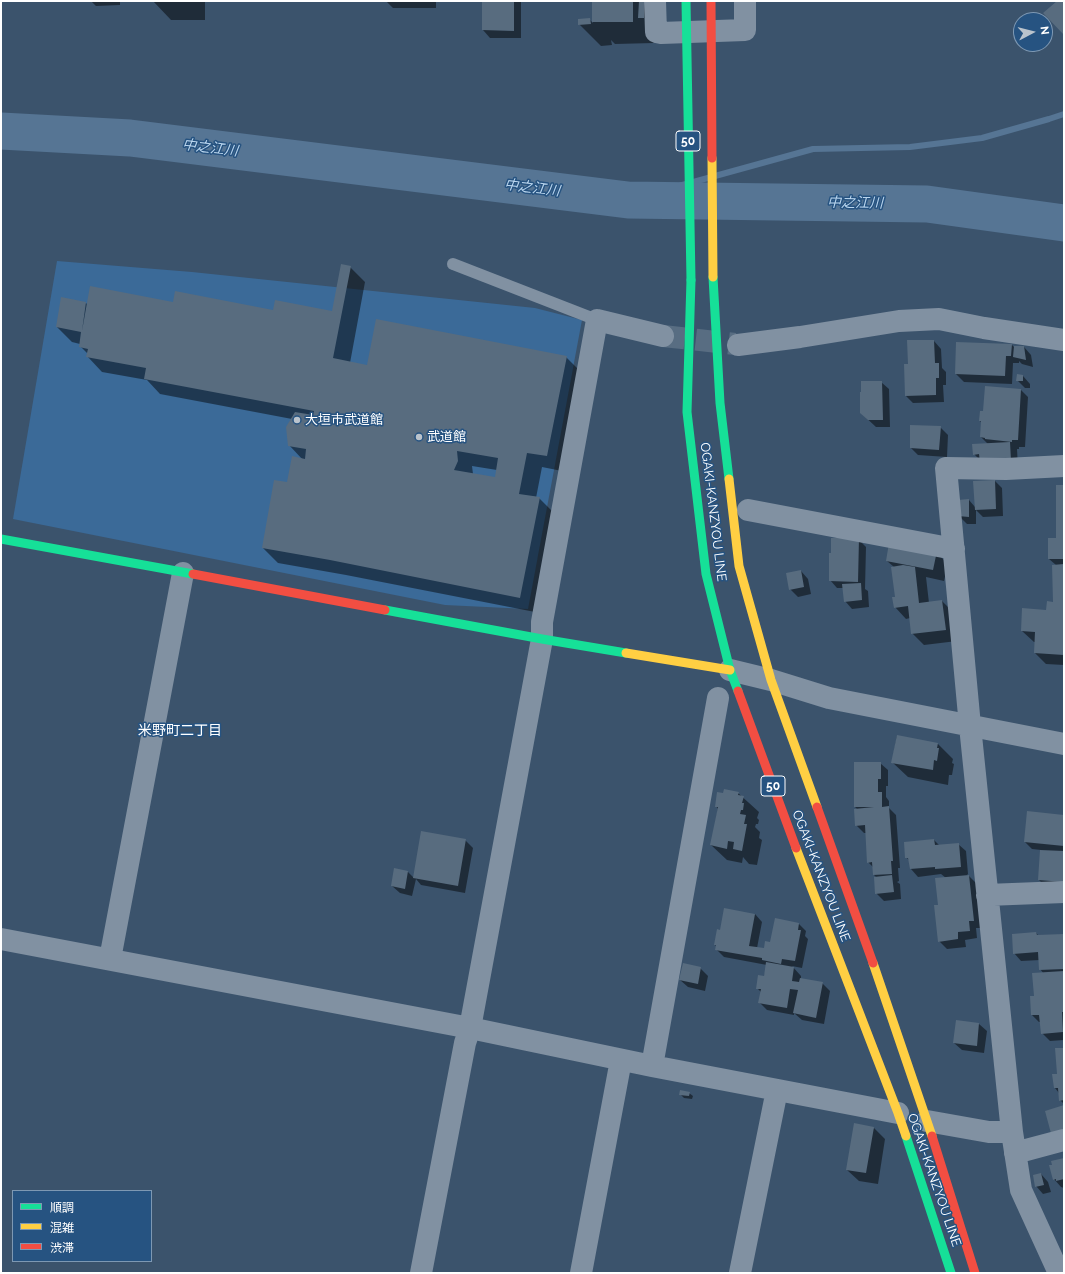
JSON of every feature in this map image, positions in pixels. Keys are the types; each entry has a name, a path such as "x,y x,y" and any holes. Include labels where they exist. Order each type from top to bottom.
{"main road":[{"name":"OGAKI-KANZYOU LINE","path":"686,1 691,280 688,412 706,574 730,670 817,905 898,1113 951,1273"},
{"name":"OGAKI-KANZYOU LINE","path":"711,1 713,277 720,403 740,566 771,680 846,886 927,1121 975,1273"},
{"path":"1,539 542,639 730,670"}],"street":[{"path":"655,1 656,32 661,33 745,30 745,1"},
{"path":"738,345 800,337 899,321 939,319 984,328 1064,340"},
{"path":"421,1273 465,1043 470,1028 542,639 542,622 597,320 663,336"},
{"path":"1059,1273 1021,1190 1012,1132 970,726 946,468 1006,469 1064,466"},
{"path":"748,510 954,549"},
{"path":"110,959 183,573"},
{"path":"730,670 771,680 829,698 1064,744"},
{"path":"652,1066 718,698"},
{"path":"988,895 1064,892"},
{"path":"1,939 470,1028 621,1060 898,1113"},
{"path":"581,1273 621,1060"},
{"path":"740,1273 777,1090"},
{"path":"927,1121 989,1132 1012,1132"},
{"path":"1015,1153 1064,1140"}],"lane":[{"path":"453,264 597,320"}],"shaded area":[{"name":"大垣市武道館","path":"57,261 192,272 535,308 582,320 528,609 445,605 13,519"}],"building":[{"path":"482,1 514,1 514,31 482,30"},
{"path":"592,1 633,1 633,22 592,22"},
{"path":"639,1 644,1 644,18 638,18"},
{"path":"1057,1 1064,1 1064,35 1053,23 1053,12 1044,12"},
{"path":"590,18 591,24 578,25 578,19"},
{"name":"武道館","path":"341,264 351,266 333,358 367,365 376,319 567,356 547,456 527,453 519,494 540,497 520,598 262,548 274,480 287,482 292,456 305,459 306,449 288,446 286,427 295,412 313,415 314,411 144,379 146,368 86,357 88,349 79,347 81,332 56,327 61,297 86,302 82,331 90,286 173,302 175,291 273,310 275,300 332,311","holes":["457,451 498,458 495,477 454,470 458,461"]},
{"path":"907,340 934,340 935,363 939,363 939,378 936,378 936,395 905,396 904,364 908,364"},
{"path":"956,342 1012,344 1011,356 1006,356 1005,376 955,374"},
{"path":"1014,346 1024,346 1026,360 1013,357"},
{"path":"1017,374 1023,375 1023,381 1016,381"},
{"path":"861,381 882,381 883,420 868,420 860,413"},
{"path":"985,386 1021,389 1018,440 1012,440 1012,442 985,439 980,437 981,421 979,421 980,411 983,411"},
{"path":"910,425 941,426 939,450 910,448"},
{"path":"1010,442 1011,461 980,462 979,454 973,455 972,444"},
{"path":"995,480 996,509 975,510 973,481"},
{"path":"1056,485 1064,485 1064,559 1048,559 1048,538 1056,538"},
{"path":"969,499 969,517 958,516 958,500"},
{"path":"831,538 859,538 858,582 829,581 829,553 831,553"},
{"path":"889,543 937,551 933,570 886,561"},
{"path":"1064,564 1064,655 1034,653 1035,632 1021,631 1022,608 1046,610 1047,601 1053,602 1052,565"},
{"path":"903,565 915,567 919,603 942,600 946,630 911,634 908,606 894,608 892,597 895,597 891,567"},
{"path":"801,570 804,587 789,590 786,573"},
{"path":"861,583 862,600 844,602 842,584"},
{"path":"897,735 938,743 937,748 939,748 937,761 934,760 933,770 891,763"},
{"path":"854,762 881,762 881,779 878,779 878,792 882,792 882,807 889,806 893,861 891,861 892,874 873,875 872,862 867,863 865,825 855,826 854,809 874,807 854,807"},
{"path":"724,789 739,792 738,795 744,796 742,803 744,803 743,810 741,810 740,814 746,815 744,824 747,824 742,851 733,849 734,842 728,841 727,849 710,845 718,807 715,807 717,792 723,793"},
{"path":"1027,811 1064,815 1064,846 1024,842"},
{"path":"421,831 466,839 458,886 413,878"},
{"path":"934,839 935,845 959,843 961,867 910,869 908,858 905,858 904,842"},
{"path":"1040,850 1064,851 1064,882 1038,880"},
{"path":"394,868 408,871 405,889 391,886"},
{"path":"892,875 894,892 875,894 874,877"},
{"path":"969,875 974,921 969,921 970,931 958,932 958,939 938,942 934,905 938,905 935,878"},
{"path":"724,908 755,914 749,946 764,948 765,941 770,942 775,918 799,923 798,930 801,930 795,961 782,959 781,964 762,960 762,958 715,950 716,945 714,945 717,929 720,930"},
{"path":"1036,932 1037,935 1064,934 1064,969 1039,970 1038,952 1013,954 1012,934"},
{"path":"766,962 794,967 792,981 799,982 800,978 823,982 816,1018 793,1013 798,990 790,989 787,1008 758,1003 761,989 756,989 758,975 764,976"},
{"path":"683,963 701,967 698,984 679,980"},
{"path":"1064,971 1064,1012 1062,1012 1063,1032 1041,1034 1039,1015 1031,1015 1030,996 1034,996 1032,973"},
{"path":"956,1020 979,1023 977,1046 953,1043"},
{"path":"1055,1048 1064,1048 1064,1100 1059,1101 1058,1088 1054,1088 1052,1074 1057,1074"},
{"path":"680,1090 690,1092 689,1096 679,1095"},
{"path":"1064,1105 1064,1133 1052,1137 1045,1111"},
{"path":"854,1123 874,1127 866,1173 846,1170"},
{"path":"1064,1158 1064,1179 1056,1181 1056,1179 1053,1180 1049,1165 1052,1165 1051,1161"},
{"path":"1041,1173 1044,1185 1035,1187 1033,1175"}],"waterway":[{"path":"628,200 813,149 910,147 982,138 1064,114"},
{"name":"中之江川","path":"1,131 130,138 628,200 927,204 1064,223"}],"tunnel":[{"path":"663,336 735,344"}],"traffic: fast":[{"path":"686,1 691,280"},
{"path":"713,277 720,403 729,479"},
{"path":"691,280 687,412 706,574 730,670 738,691"},
{"path":"1,539 193,574"},
{"path":"385,610 626,653"},
{"path":"906,1136 951,1273"}],"traffic: slow":[{"path":"712,158 713,277"},
{"path":"729,479 739,566 771,680 817,807"},
{"path":"626,653 730,670"},
{"path":"796,848 906,1136"},
{"path":"873,963 932,1136"}],"traffic: jam":[{"path":"711,1 712,158"},
{"path":"193,574 385,610"},
{"path":"738,691 796,848"},
{"path":"817,807 873,963"},
{"path":"932,1136 975,1273"}],"place":[{"name":"大垣市武道館","path":"297,420"},
{"name":"武道館","path":"419,437"}],"district":[{"name":"米野町二丁目","path":"180,731"}]}
